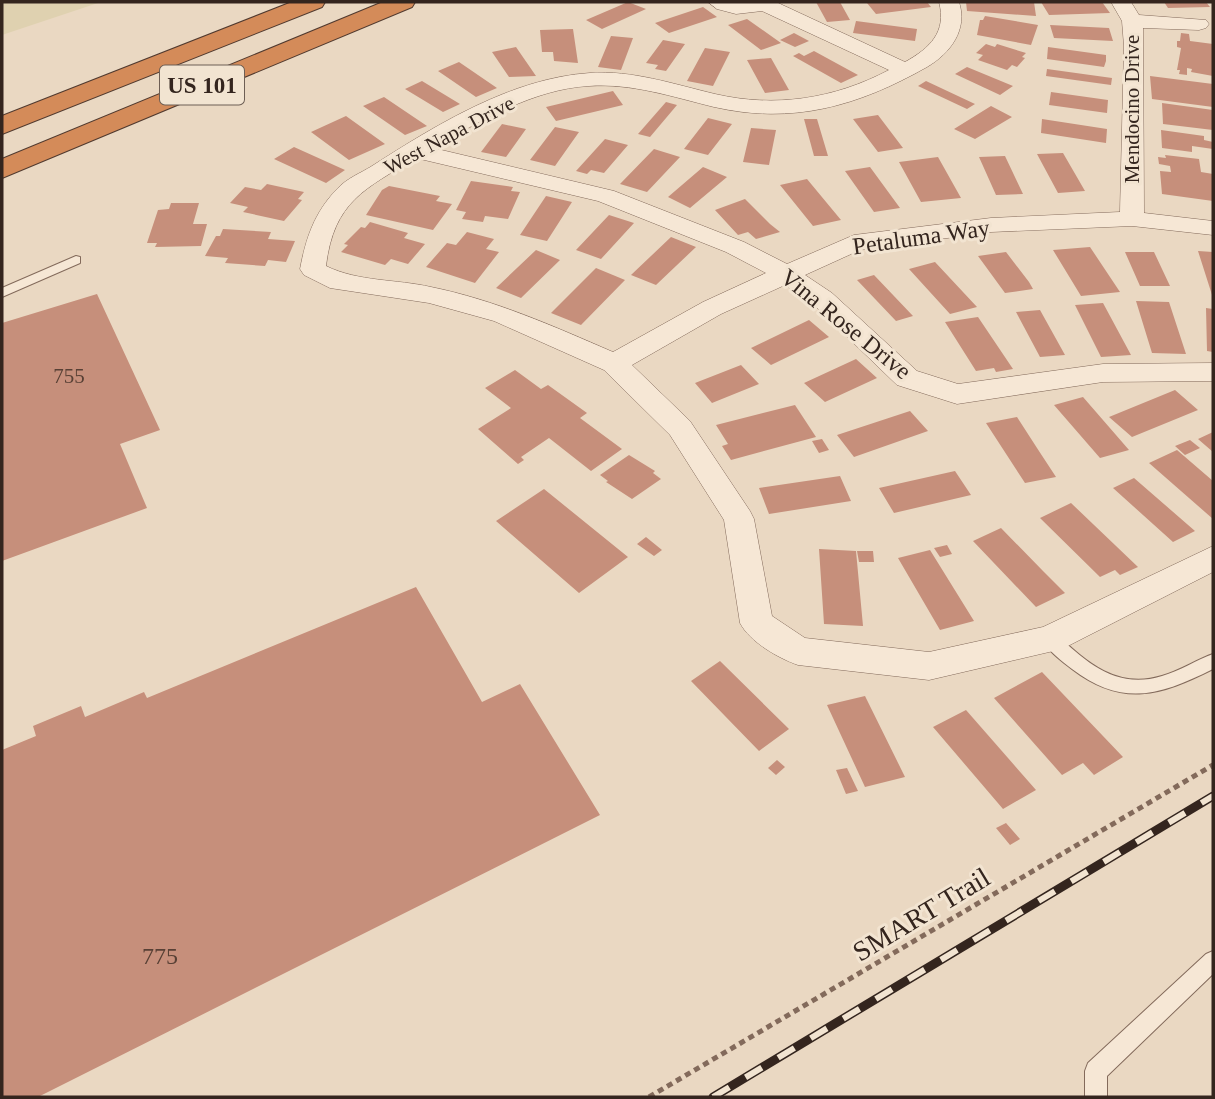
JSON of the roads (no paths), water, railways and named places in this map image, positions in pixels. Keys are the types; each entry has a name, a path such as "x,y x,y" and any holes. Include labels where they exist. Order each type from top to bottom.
{"highway":[{"name":"US 101","path":"2,126 313,2"},
{"name":"US 101","path":"2,169 403,2"}],"street":[{"path":"718,2 736,8 764,3 906,70"},
{"name":"West Napa Drive","path":"614,363 503,315 430,295 338,282 313,269 318,236 346,194 411,150 512,100 573,81 613,79 648,83 716,101 759,106 798,106 845,98 906,70 936,52 950,33 952,10 949,2"},
{"name":"Mendocino Drive","path":"1121,2 1132,22 1134,46 1132,219"},
{"path":"1132,22 1208,24"},
{"name":"Vina Rose Drive","path":"411,150 606,196 735,247 785,273 823,299 907,377 957,394 1103,373 1213,372"},
{"name":"Petaluma Way","path":"614,363 712,308 854,243 991,225 1132,219 1213,228"},
{"path":"614,363 680,428 738,519 757,623 798,650 929,666 1050,639 1213,558"}],"lane":[{"path":"2,293 76,260"},
{"path":"1050,639 1076,664 1114,687 1143,690 1213,661"},
{"path":"1096,1097 1096,1071 1213,961"}],"railway":[{"path":"713,1097 1213,796"}]}
